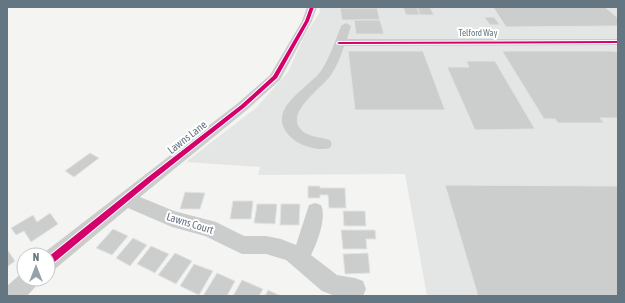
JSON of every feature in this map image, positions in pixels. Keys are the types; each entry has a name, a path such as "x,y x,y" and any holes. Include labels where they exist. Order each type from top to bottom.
{"street":[{"name":"Lawns Lane","path":"56,256 243,106 275,77 307,21 312,7"},
{"path":"324,144 311,142 294,132 290,126 288,118 296,104 325,74 346,26"},
{"name":"Telford Way","path":"339,43 618,42"},
{"name":"Lawns Court","path":"126,199 172,219 209,228 242,245 281,248 293,252 330,283 342,288 354,289"},
{"path":"300,258 308,240 315,212"},
{"path":"12,296 21,287"}],"shaded area":[{"path":"319,7 618,7 618,296 427,296 405,174 258,175 260,167 186,162 257,107 288,72 305,35 320,12"}],"building":[{"path":"403,7 417,7 420,15 406,15"},
{"path":"417,7 430,7 434,15 420,15"},
{"path":"493,7 605,7 618,18 618,26 506,27"},
{"path":"340,8 377,8 380,20 342,20"},
{"path":"484,17 494,17 500,25 490,25"},
{"path":"354,20 380,20 384,34 356,34"},
{"path":"348,51 423,51 445,110 355,110"},
{"path":"502,51 618,52 618,118 600,118 604,123 558,123 555,119 544,119"},
{"path":"466,61 495,61 535,129 475,130 447,67 469,67"},
{"path":"90,153 99,158 74,177 65,171"},
{"path":"445,185 618,186 618,296 478,296"},
{"path":"308,186 320,186 320,188 345,188 346,208 329,208 328,195 320,195 320,198 308,198"},
{"path":"185,192 205,193 200,209 180,209"},
{"path":"233,201 253,201 251,219 230,219"},
{"path":"257,204 277,204 275,224 254,223"},
{"path":"281,204 300,204 299,225 280,225"},
{"path":"343,211 365,211 366,226 344,226"},
{"path":"50,213 58,224 31,242 24,231 16,235 11,228 33,215 37,222"},
{"path":"113,229 128,236 112,255 96,248"},
{"path":"341,230 375,230 376,239 366,239 367,249 343,249"},
{"path":"133,238 147,245 130,266 116,258"},
{"path":"151,246 169,254 155,273 137,264"},
{"path":"7,249 15,261 7,267"},
{"path":"175,253 192,261 176,284 158,275"},
{"path":"368,253 370,273 345,274 343,254"},
{"path":"194,264 213,271 199,295 180,286"},
{"path":"217,273 235,281 227,296 203,296"},
{"path":"242,280 263,289 259,296 233,296"},
{"path":"268,290 281,296 265,296"}],"cycle path":[{"path":"56,255 243,106 275,77 307,21 312,7"},
{"path":"339,43 618,42"}]}
